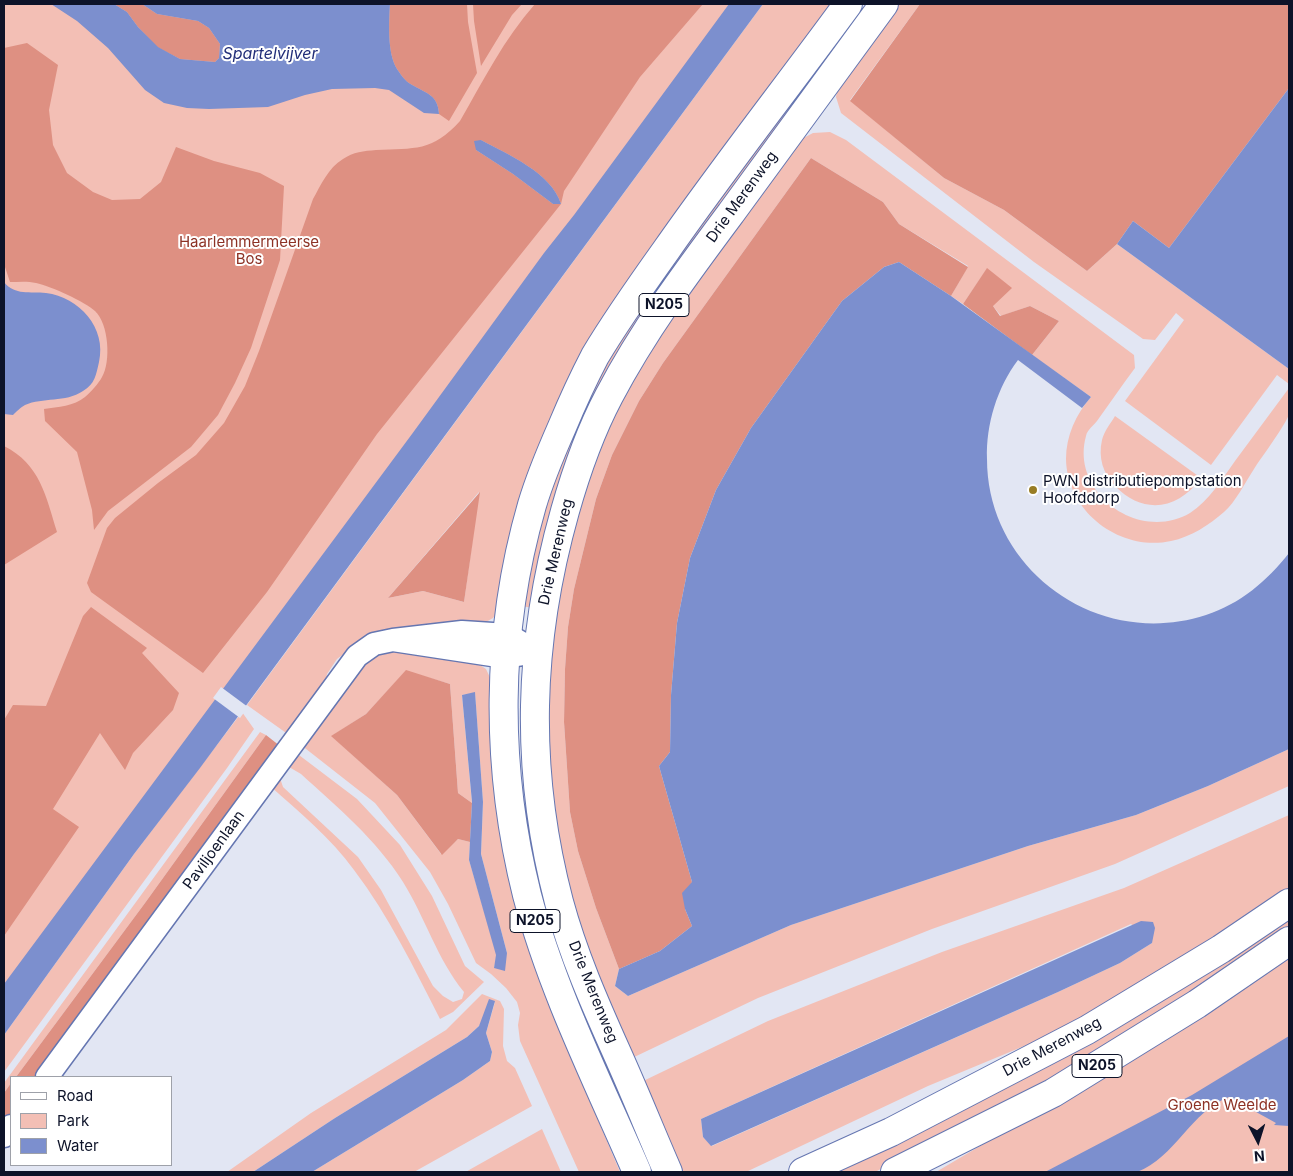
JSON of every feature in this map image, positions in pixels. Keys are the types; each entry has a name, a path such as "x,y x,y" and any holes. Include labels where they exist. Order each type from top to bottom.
{"main road":[{"name":"Drie Merenweg","path":"637,1172 562,999 534,920 527,894 511,817 503,724 503,687 513,593 532,505 545,467 595,357 648,275 693,212 848,4"},
{"name":"Drie Merenweg","path":"668,1172 598,1010 560,905 544,833 537,774 535,722 537,652 545,592 552,556 570,490 610,393 645,333 681,281 884,4"},
{"name":"Drie Merenweg","path":"803,1172 892,1132 1087,1030 1221,948 1289,903"},
{"name":"N205","path":"895,1172 1053,1093 1197,1004 1289,941"}],"street":[{"name":"Paviljoenlaan","path":"48,1076 357,656 374,644 462,632 507,646 537,652"}],"green space":[{"name":"Haarlemmermeerse Bos","path":"4,4 737,4 4,995"},
{"path":"114,4 142,4 157,14 198,21 209,28 220,44 219,58 215,62 180,59 157,47 127,12"},
{"path":"390,4 467,4 468,22 477,73 449,121 439,114 436,102 429,94 407,82 397,69 390,46"},
{"path":"473,4 522,4 512,15 481,66 474,21"},
{"path":"535,4 703,4 640,77 564,191 561,204 377,434 267,592 203,673 91,592 87,583 107,528 115,518 196,455 224,423 245,386 313,199 329,172 338,163 355,153 422,146 441,138 450,131 460,121 494,61","holes":["481,140 515,158 539,174 556,193 561,204 553,204 513,174 476,150"]},
{"path":"763,4 834,4 617,306 502,607 493,618 479,626 365,638 337,659 327,674 325,685 289,735 247,705","holes":["479,492 464,602 423,591 388,598"]},
{"path":"866,4 874,4 664,290 534,608 520,606 543,501 601,365 779,112 816,73"},
{"path":"894,4 920,4 850,100 944,178 1004,210 1087,271 1117,244 1289,369 1289,384 1277,375 1211,465 1125,401 1184,320 1176,313 1155,340 1143,339 1034,262 841,113 836,97 839,79"},
{"path":"920,4 1289,4 1289,88 1169,248 1133,221 1117,244 1087,271 1004,210 944,178 850,101"},
{"path":"27,43 58,65 49,110 53,145 67,173 93,192 112,200 140,199 161,182 176,147 214,161 260,173 284,186 280,260 251,348 218,415 191,447 108,511 94,530 92,510 77,452 45,421 44,409 66,406 81,400 99,382 107,362 107,343 103,325 95,311 84,303 50,287 36,283 10,282 4,264 4,48"},
{"path":"830,132 846,140 1134,355 1135,368 1086,436 1084,457 1088,476 1098,493 1113,507 1130,517 1150,522 1170,521 1190,513 1215,489 1289,388 1289,414 1232,503 1206,526 1178,539 1152,543 1133,540 1116,534 1100,524 1086,511 1076,496 1069,478 1066,450 1070,434 1076,418 1091,397 1032,355 1059,321 1030,306 1001,316 993,306 987,269 963,304 951,296 968,266 899,224 883,202 811,158 663,363 639,401 612,455 596,499 574,589 568,627 564,722 570,812 578,851 596,908 619,969 615,986 628,996 791,925 1028,846 1136,815 1208,786 1289,749 1289,786 1115,864 932,929 758,998 628,1060 558,869 542,672 572,511 611,415 653,334 794,143 813,133"},
{"path":"811,158 883,202 899,224 968,267 951,296 899,262 884,267 842,301 751,428 716,490 690,558 677,623 671,695 670,752 659,766 692,882 685,909 692,926 660,951 619,969 596,908 578,851 570,812 564,722 568,627 574,589 596,499 612,455 639,401 663,363"},
{"path":"987,268 1012,288 993,306 1000,316 1030,306 1059,321 1032,355 963,304"},
{"path":"1115,416 1201,478 1192,489 1182,497 1171,502 1160,505 1148,505 1126,495 1115,486 1102,465 1101,447 1106,430"},
{"path":"4,446 16,453 34,472 45,494 57,532 4,565"},
{"path":"480,492 464,602 423,591 388,598"},
{"path":"91,607 147,648 142,653 179,693 173,710 133,753 125,770 100,733 53,809 79,827 4,936 4,720 13,705 46,706 83,616"},
{"path":"404,647 474,661 486,669 493,684 582,1082 620,1172 579,1172 520,1041 518,1025 520,1013 517,1002 506,988 476,963 448,904 430,872 375,803 301,745 364,663 380,652","holes":["406,671 450,684 458,793 472,803 462,695 475,693 483,802 481,854 507,953 494,968 497,955 469,860 470,842 458,839 441,854 397,795 332,736 366,714"]},
{"path":"406,670 450,684 458,793 472,803 470,842 458,839 442,855 397,795 331,736 366,714"},
{"path":"242,712 254,729 4,1072 4,1035 134,854"},
{"path":"260,732 266,735 17,1076 10,1076 10,1084 4,1093 4,1083"},
{"path":"266,735 280,746 39,1076 17,1076"},
{"path":"295,752 357,799 400,845 432,896 465,966 484,982 453,1012 440,1019 390,924 354,870 325,836 270,786","holes":["289,767 301,774 355,824 392,866 411,895 446,966 464,992 462,999 453,1002 443,996 433,986 381,890 358,857 283,787 280,778"]},
{"path":"1289,815 1289,892 1058,1032 928,1086 746,1172 684,1172 675,1163 639,1083 768,1021 942,952 1124,888","holes":["1131,924 1152,943 1120,963 1058,992 712,1146 703,1137 701,1119"]},
{"path":"1289,911 1289,930 1240,965 1020,1096 875,1172 816,1172"},
{"name":"Groene Weelde","path":"1289,949 1289,1172 936,1172 1153,1044"},
{"path":"482,994 500,1001 504,1009 503,1046 507,1061 515,1068 532,1106 414,1172 312,1172 463,1080 490,1061 492,1052 486,1033 495,1002 479,1026 467,1037 335,1118 253,1172 227,1172 311,1113 446,1030"},
{"path":"10,1084 10,1115 4,1124 4,1093"},
{"path":"542,1129 561,1172 466,1172 469,1170"}],"water":[{"name":"Spartelvijver","path":"51,4 114,4 127,12 138,27 158,47 180,59 215,62 219,58 220,44 209,28 198,21 157,14 142,4 390,4 389,37 397,69 407,82 433,98 438,107 439,114 424,113 389,90 375,88 332,89 305,95 268,107 209,109 187,108 164,103 145,90 108,48 77,21"},
{"path":"729,4 763,4 200,768 134,854 4,1035 4,984"},
{"path":"1289,88 1289,369 1117,244 1133,221 1169,248"},
{"path":"481,140 515,158 539,174 556,193 561,204 553,204 513,174 476,150 474,141"},
{"path":"899,262 951,296 1091,397 1082,408 1018,360 999,394 988,433 987,459 992,499 1006,536 1028,567 1056,592 1090,611 1127,621 1166,623 1206,615 1230,605 1262,582 1289,553 1289,749 1208,786 1136,815 1028,846 791,925 628,996 615,986 619,969 660,951 692,926 685,909 682,893 692,882 659,766 670,752 671,695 677,623 690,558 716,490 751,428 842,301 884,267"},
{"path":"4,282 18,291 58,296 69,301 88,316 99,337 100,349 96,375 93,382 87,388 69,397 25,405 13,415 4,414"},
{"path":"475,692 483,802 481,854 507,953 505,971 494,968 496,955 469,860 472,802 462,695"},
{"path":"1141,921 1153,922 1155,928 1152,943 1120,963 711,1146 703,1137 701,1119"},
{"path":"489,999 495,1001 486,1033 492,1052 490,1061 463,1080 312,1172 253,1172 335,1118 467,1037 479,1026"},
{"path":"1289,1036 1289,1126 1274,1125 1276,1123 1229,1097 1204,1113 1162,1156 1137,1172 1045,1172 1192,1095"}],"pier":[{"path":"221,687 248,707 240,718 213,698"}],"place":[{"name":"PWN distributiepompstation Hoofddorp","path":"1033,490"}]}
